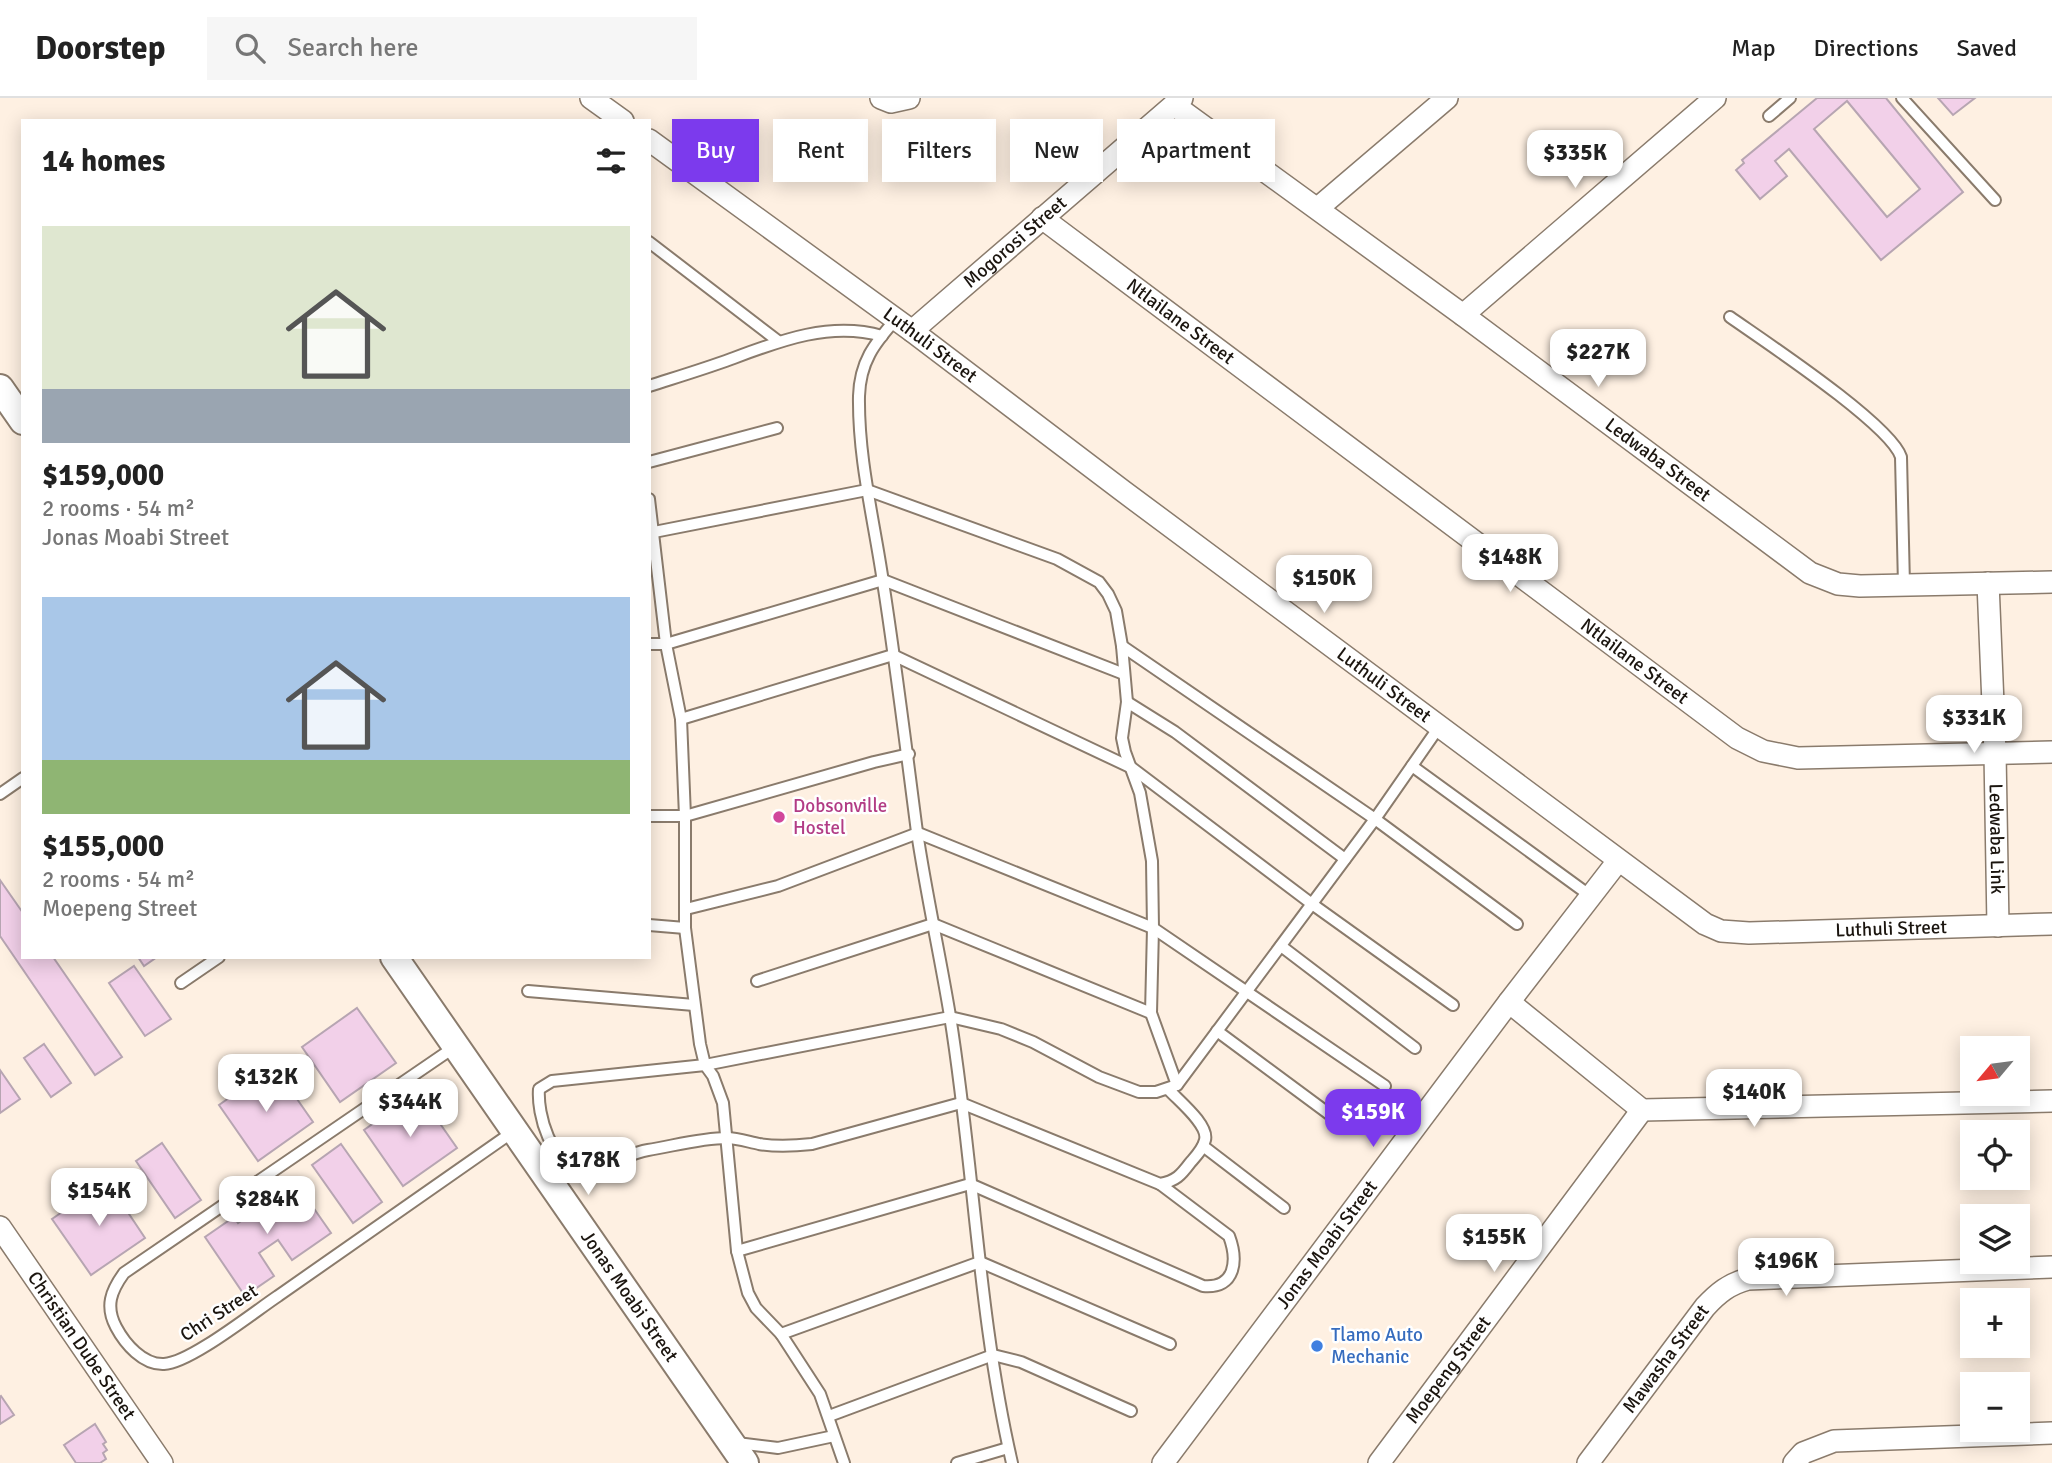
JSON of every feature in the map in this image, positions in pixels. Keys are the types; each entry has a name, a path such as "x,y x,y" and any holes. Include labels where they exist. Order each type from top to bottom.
{"street":[{"path":"592,98 620,119"},
{"path":"881,98 891,102 909,98"},
{"path":"1318,208 1447,98"},
{"path":"1464,315 1714,98"},
{"name":"Ledwaba Street","path":"1178,101 1810,573 1838,584 2052,582"},
{"name":"Mogorosi Street","path":"904,325 1042,218 1178,101"},
{"name":"Luthuli Street","path":"651,141 904,325 1688,913 1721,931 1749,933 2052,924"},
{"name":"Ntlailane Street","path":"1042,218 1737,738 1763,751 1798,758 2052,752"},
{"path":"0,388 21,418"},
{"name":"Ledwaba Link","path":"1987,583 1995,753 1998,926"},
{"name":"Jonas Moabi Street","path":"1163,1463 1618,861"},
{"name":"Jonas Moabi Street","path":"395,959 738,1452"},
{"path":"1509,1002 1642,1110 2052,1101"},
{"name":"Moepeng Street","path":"1379,1463 1642,1110"},
{"name":"Christian Dube Street","path":"0,1227 162,1463"},
{"name":"Mawasha Street","path":"1588,1463 1705,1307 1720,1291 1734,1283 1748,1279 2052,1267"},
{"path":"1794,1463 1803,1453 1834,1441 2052,1433"}],"lane":[{"path":"1769,116 1790,98"},
{"path":"1902,98 1995,200"},
{"path":"651,244 778,341"},
{"path":"1730,317 1869,420 1899,450 1904,585"},
{"path":"904,325 882,336 867,357 860,381 860,418 867,490 909,754 918,833 950,1017 980,1262 1012,1463"},
{"path":"651,385 778,341 845,330 862,330 882,336"},
{"path":"651,461 777,428"},
{"path":"651,533 867,490 1057,559 1099,582 1115,611 1122,646 1127,702 1122,738 1143,804 1149,838 1153,928 1151,1013 1172,1087 1205,1130 1206,1137 1203,1146 1176,1181 1160,1184"},
{"path":"651,540 666,645 681,719 685,816 685,928 694,1005 705,1065 719,1087 728,1138 737,1251 752,1300 765,1320 781,1334 820,1394 844,1463"},
{"path":"651,644 666,645 883,580 1124,674"},
{"path":"1122,646 1375,818 1517,924"},
{"path":"681,719 893,655 1132,768 1312,904 1453,1005"},
{"path":"1127,702 1175,732 1345,859"},
{"path":"737,1251 970,1184 1203,1286 1212,1287 1225,1281 1232,1273 1234,1261 1229,1236 1160,1184 961,1102 812,1144 775,1146 728,1138 641,1151 600,1166 582,1169 562,1158 547,1135 538,1098 539,1089 552,1081 705,1065 950,1017 1001,1029 1033,1042 1099,1077 1139,1092 1172,1087 1247,992 1439,727"},
{"path":"651,816 685,816 909,754"},
{"path":"1412,766 1592,897"},
{"path":"0,794 21,779"},
{"path":"686,909 778,886 918,833 1153,928 1385,1086"},
{"path":"757,982 933,924 1151,1013"},
{"path":"651,925 685,928"},
{"path":"1281,946 1415,1048"},
{"path":"181,983 216,959"},
{"path":"528,991 694,1005"},
{"path":"1217,1031 1348,1128"},
{"name":"Chri Street","path":"456,1046 124,1273 114,1287 109,1302 117,1330 141,1356 164,1364 177,1361 232,1327 514,1131"},
{"path":"1203,1146 1283,1208"},
{"path":"781,1334 980,1262 1170,1344"},
{"path":"829,1416 993,1355 1021,1362 1131,1411"},
{"path":"738,1452 778,1448 834,1436"},
{"path":"957,1463 1008,1448"}],"building":[{"path":"1817,98 1886,98 1963,192 1881,260 1789,149 1775,161 1787,176 1760,199 1736,170 1744,163 1742,160","holes":["1847,101 1920,189 1887,217 1814,129"]},
{"path":"1938,98 1975,98 1953,115"},
{"path":"0,880 21,910 21,959 54,959 122,1057 95,1075 0,936"},
{"path":"139,959 154,959 144,966"},
{"path":"134,966 171,1019 145,1036 109,983"},
{"path":"357,1008 396,1063 340,1102 302,1047"},
{"path":"44,1044 71,1083 51,1097 24,1058"},
{"path":"274,1066 313,1122 258,1161 219,1105"},
{"path":"0,1070 20,1099 0,1113"},
{"path":"418,1092 457,1148 403,1186 364,1130"},
{"path":"162,1143 201,1200 175,1218 136,1161"},
{"path":"341,1144 382,1202 353,1223 312,1165"},
{"path":"294,1180 331,1233 292,1260 278,1240 259,1253 274,1276 245,1296 205,1237 234,1217 238,1223 257,1210 255,1207"},
{"path":"107,1181 145,1238 91,1275 52,1219"},
{"path":"0,1397 14,1415 0,1424"},
{"path":"95,1424 106,1442 103,1444 107,1450 103,1453 106,1459 100,1463 76,1463 64,1445"}],"place":[{"name":"Dobsonville Hostel","path":"779,817"},
{"name":"Tlamo Auto Mechanic","path":"1317,1346"}]}
